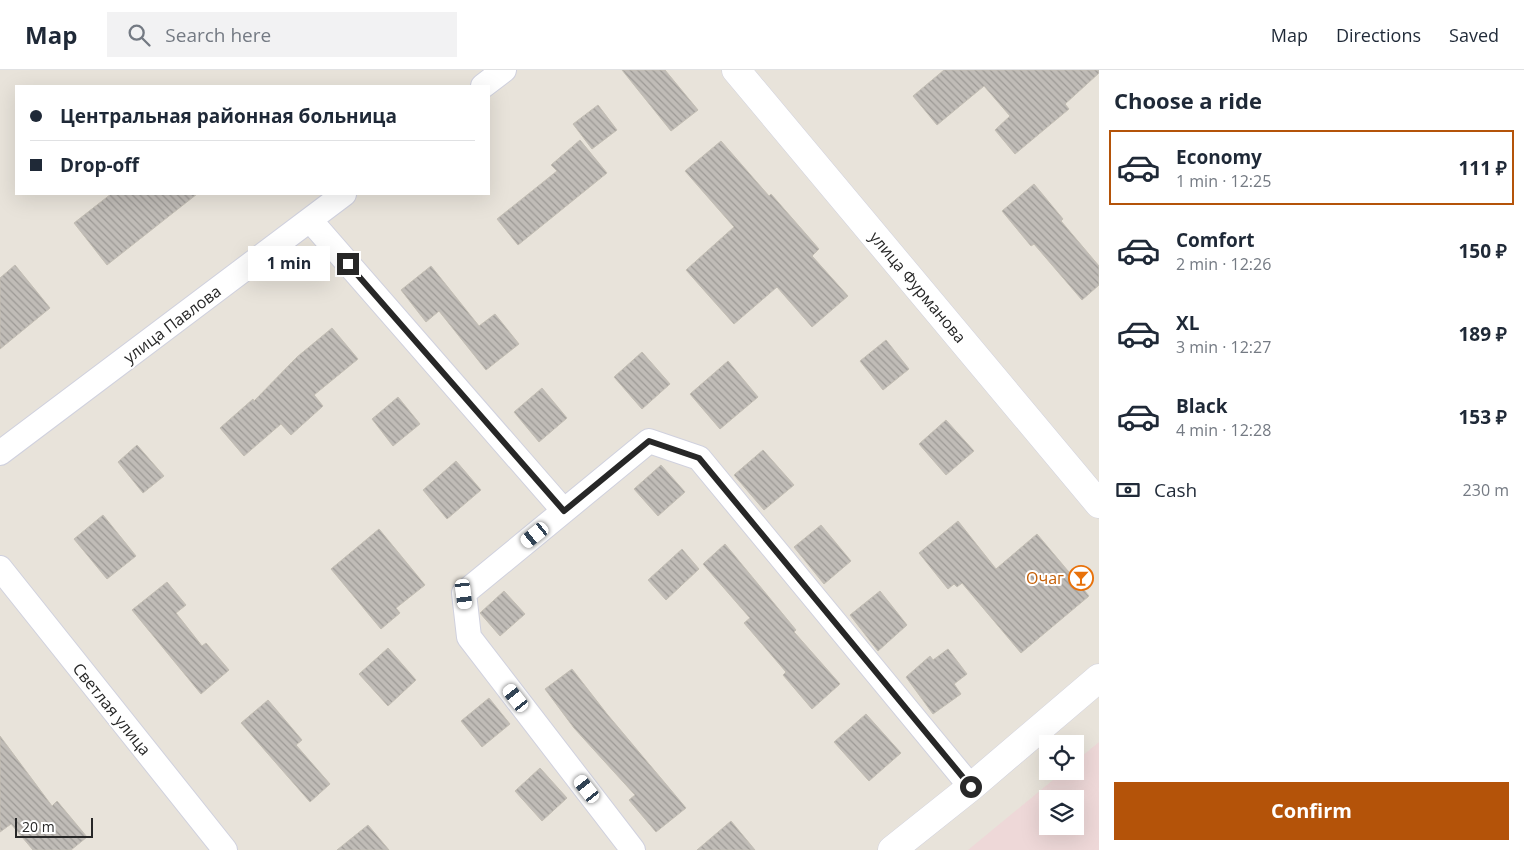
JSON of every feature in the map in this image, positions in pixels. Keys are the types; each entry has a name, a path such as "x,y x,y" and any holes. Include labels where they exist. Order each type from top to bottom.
{"street":[{"path":"484,85 504,70"},
{"name":"улица Фурманова","path":"736,70 1099,504"},
{"name":"улица Павлова","path":"0,453 343,195"},
{"path":"310,220 564,511"},
{"path":"634,850 469,637 464,594 649,441 699,458 971,787"},
{"name":"Светлая улица","path":"0,568 225,850"},
{"path":"892,850 971,787 1099,678"}],"shaded area":[{"path":"1099,742 1099,850 968,850 1039,792 1039,835 1084,835 1084,790 1041,790 1053,780 1084,780 1084,754"}],"building":[{"path":"622,70 665,70 698,110 671,131"},
{"path":"944,70 1099,70 1099,73 1065,104 1069,109 1015,154 995,130 1010,116 984,86 937,125 913,96"},
{"path":"598,105 617,130 592,149 573,124"},
{"path":"580,140 607,173 518,245 497,219 557,171 551,165"},
{"path":"721,141 819,249 812,256 848,296 812,327 777,287 734,324 686,270 734,227 685,171"},
{"path":"1034,184 1063,219 1061,221 1099,266 1099,285 1082,300 1034,244 1031,246 1002,211"},
{"path":"110,195 196,195 107,265 74,223"},
{"path":"15,265 50,308 0,349 0,278"},
{"path":"431,266 479,326 495,314 519,344 486,370 439,311 426,322 401,290"},
{"path":"332,328 358,359 314,395 323,406 291,435 281,424 244,456 220,428 253,399 254,401 297,357"},
{"path":"886,340 909,369 883,390 860,361"},
{"path":"642,352 670,384 642,409 614,377"},
{"path":"728,361 758,397 720,429 690,394"},
{"path":"542,388 567,418 539,442 514,412"},
{"path":"398,397 420,424 393,446 372,419"},
{"path":"946,420 974,451 946,475 919,444"},
{"path":"137,445 164,476 143,493 118,462"},
{"path":"763,450 794,485 764,510 734,475"},
{"path":"456,461 481,490 447,519 423,490"},
{"path":"661,465 685,492 658,516 634,489"},
{"path":"103,515 136,556 107,579 74,539"},
{"path":"958,521 996,569 1037,534 1089,596 1021,653 962,583 957,587 954,584 948,589 919,553"},
{"path":"821,525 851,561 824,584 794,547"},
{"path":"379,529 425,585 396,608 400,613 381,629 331,569"},
{"path":"725,544 796,630 794,632 840,684 812,709 783,675 786,672 744,623 750,618 703,564"},
{"path":"682,549 699,569 666,600 648,580"},
{"path":"167,582 186,605 176,613 202,646 206,643 229,670 201,694 132,610"},
{"path":"504,591 525,614 500,636 480,613"},
{"path":"880,591 907,625 878,651 850,615"},
{"path":"388,648 416,680 388,706 359,674"},
{"path":"948,649 967,674 954,684 961,694 933,714 906,677 930,656 933,660"},
{"path":"572,669 686,808 656,832 629,800 635,795 574,728 545,689"},
{"path":"489,698 510,724 482,747 461,721"},
{"path":"268,700 302,740 296,745 330,784 310,802 241,723"},
{"path":"866,714 901,753 869,781 834,742"},
{"path":"0,736 52,806 57,801 87,837 71,850 33,850 11,824 0,832"},
{"path":"540,768 567,798 542,821 515,791"},
{"path":"731,821 755,850 697,850"},
{"path":"368,825 389,850 337,850"}],"place":[{"name":"Очаг","path":"1081,578"}],"route":[{"path":"348,264 564,511 649,441 699,458 971,787"}]}
